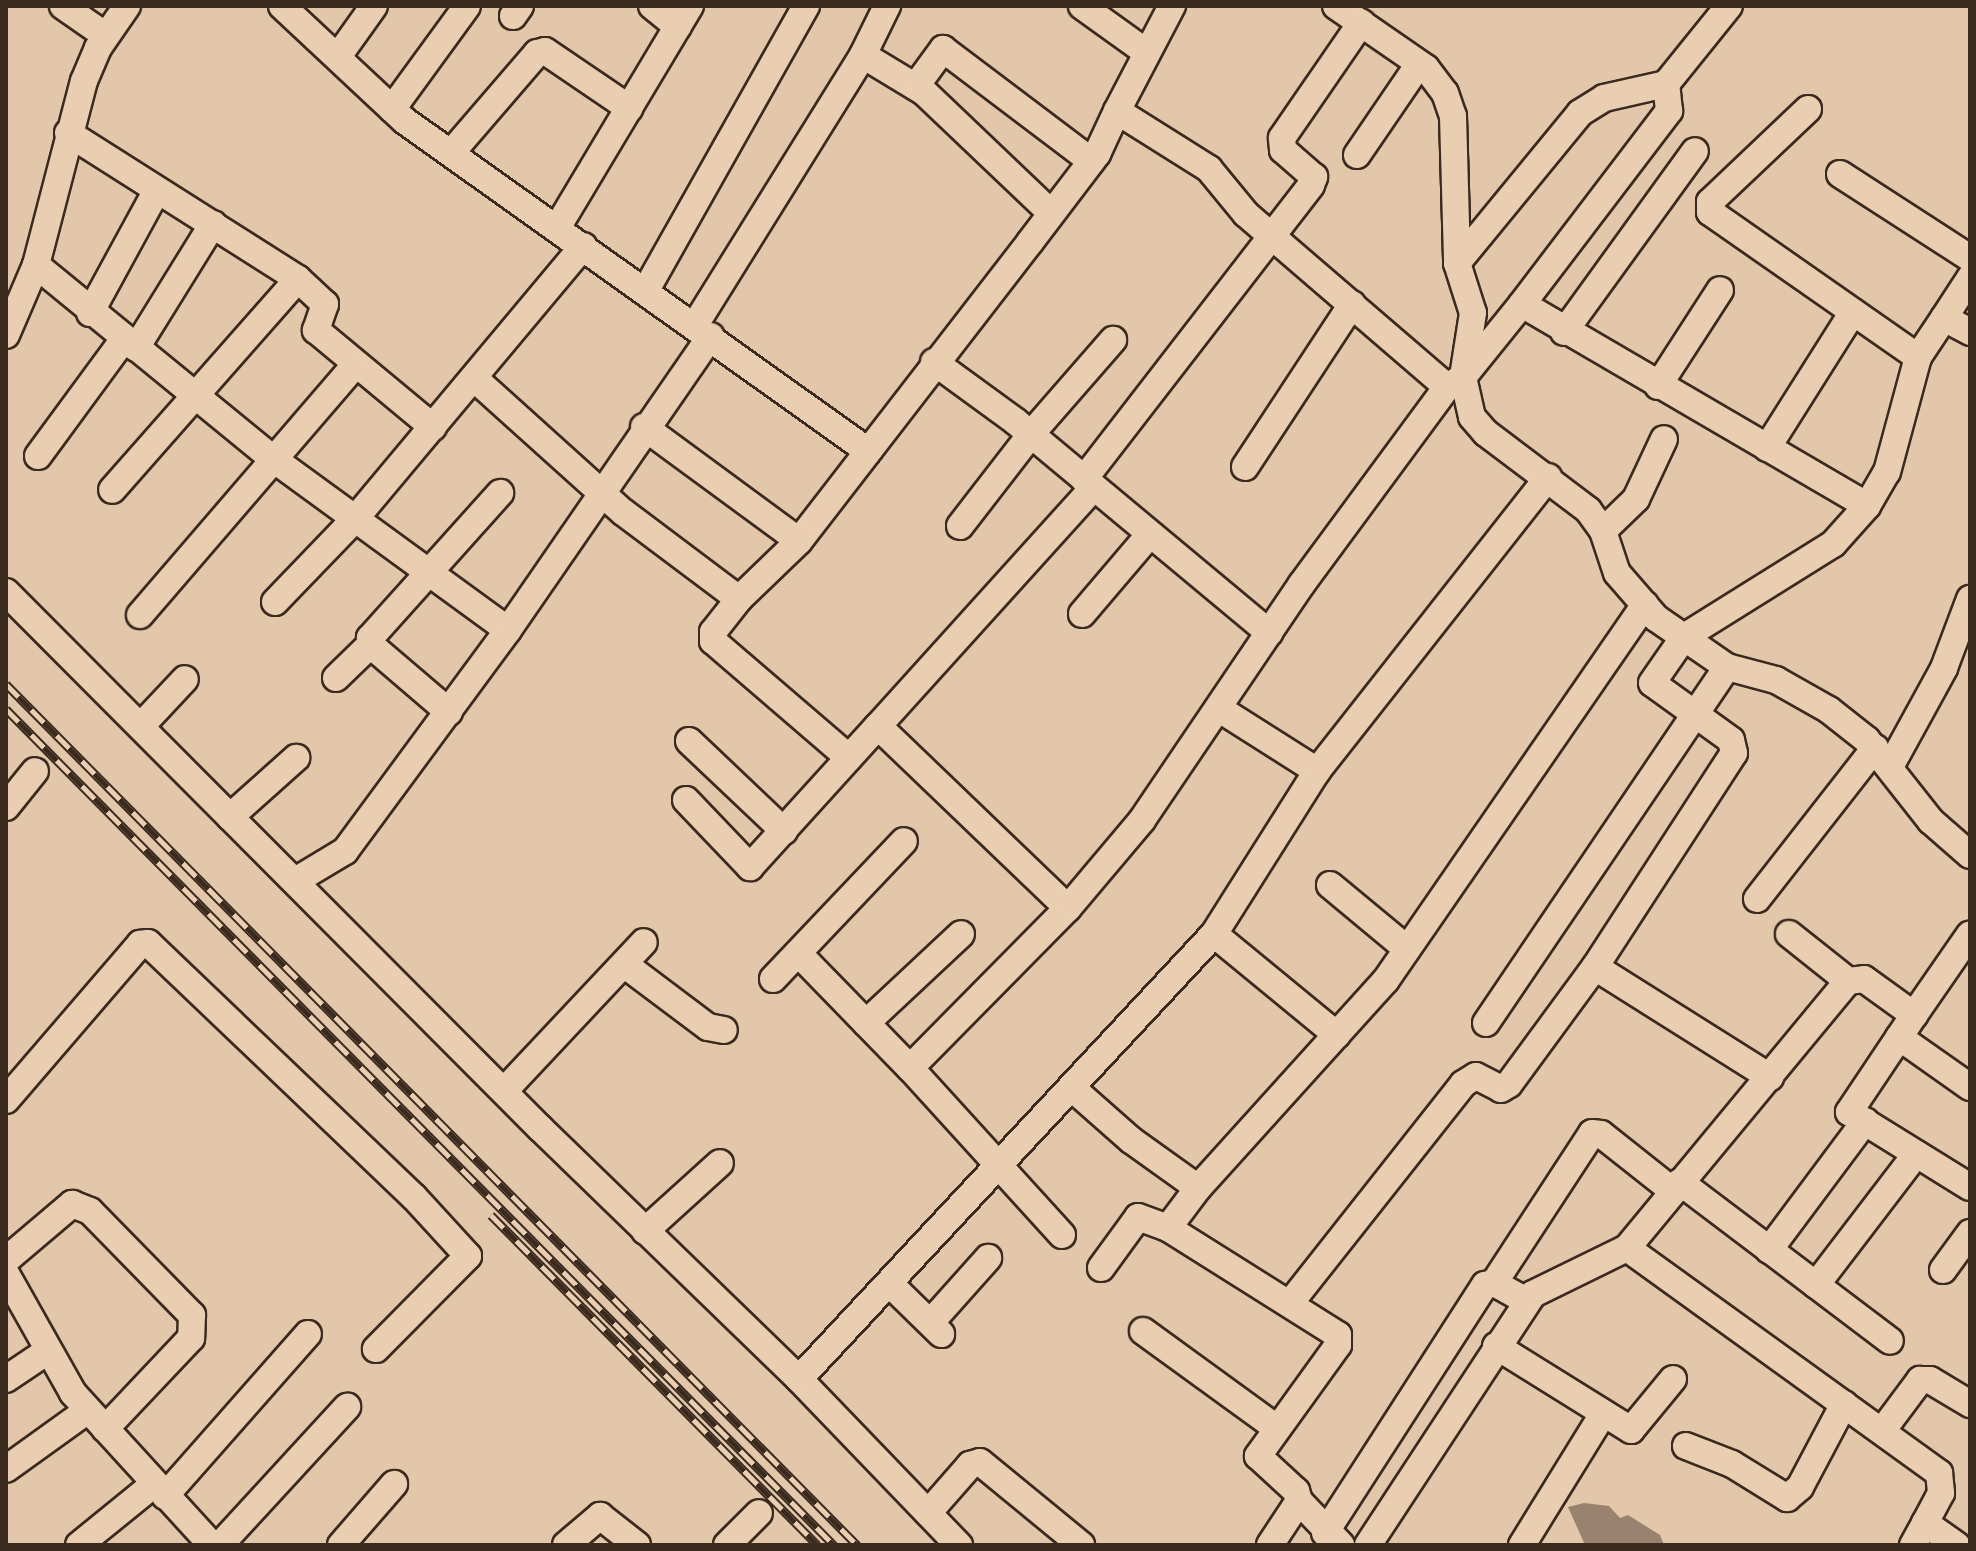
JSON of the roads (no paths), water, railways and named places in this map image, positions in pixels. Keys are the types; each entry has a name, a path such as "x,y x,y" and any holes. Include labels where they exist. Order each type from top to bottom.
{"street":[{"path":"63,6 106,36"},
{"path":"6,335 36,265 84,81 106,36 127,6"},
{"path":"282,6 339,55 392,109 868,451"},
{"path":"339,55 374,6"},
{"path":"392,109 467,6"},
{"path":"557,228 684,17 652,6"},
{"path":"646,290 806,6"},
{"path":"295,881 345,851 508,630 604,490 703,331 863,55 887,6"},
{"path":"1082,6 1146,52"},
{"path":"849,758 713,641 713,632 739,599 799,541 1091,161 1172,6"},
{"path":"1336,6 1419,64 1445,93 1453,116 1457,263 1473,313 1455,382"},
{"path":"1457,263 1590,104 1666,84 1729,6"},
{"path":"686,800 750,867 878,726 1089,483 1313,181 1283,150 1282,138 1361,23"},
{"path":"916,86 943,49 1091,161"},
{"path":"451,153 537,53 545,51 629,108"},
{"path":"863,55 916,86 1051,213"},
{"path":"1357,155 1419,64"},
{"path":"910,1068 1068,908 1142,820 1221,710 1269,633 1455,382 1522,304 1669,111 1666,84"},
{"path":"1808,109 1708,207 1714,216 1918,357"},
{"path":"1117,111 1209,169 1270,235 1352,304 1455,382 1472,417 1486,433 1588,510 1603,531 1617,573 1645,605 1727,667 1802,692 1883,757 1931,821 1970,855"},
{"path":"68,133 298,279 325,304 316,330 433,427"},
{"path":"1564,332 1695,151"},
{"path":"1840,174 1970,258"},
{"path":"90,313 157,190"},
{"path":"38,456 130,344 213,224"},
{"path":"275,602 355,519 583,246"},
{"path":"36,265 90,313 272,458 427,575 508,630"},
{"path":"1291,1302 1463,1084 1476,1076 1505,1088 1595,967 1734,753 1731,740 1693,716 1652,683 1684,637 1833,544 1867,506 1897,443 1918,357 1970,278"},
{"path":"112,490 298,279"},
{"path":"1658,386 1720,290"},
{"path":"1245,467 1352,304"},
{"path":"1522,304 1564,332 1867,506"},
{"path":"1767,448 1853,312"},
{"path":"1944,318 1970,332"},
{"path":"960,526 1031,434 1113,340"},
{"path":"934,362 1031,434 1269,633"},
{"path":"140,615 355,365"},
{"path":"474,378 604,490 623,512 739,599"},
{"path":"644,427 799,541"},
{"path":"1603,531 1636,499 1664,439"},
{"path":"799,1379 1000,1168 1214,934 1317,771 1548,477"},
{"path":"336,678 371,644 372,634 500,493"},
{"path":"1082,614 1150,534"},
{"path":"6,592 645,1231 799,1379 959,1545"},
{"path":"1757,899 1883,757 1944,668 1970,599"},
{"path":"1168,1228 1198,1188 1337,1035 1407,949 1645,605"},
{"path":"371,644 449,712"},
{"path":"1486,1023 1727,667"},
{"path":"141,726 185,679"},
{"path":"1221,710 1317,771"},
{"path":"878,726 1068,908"},
{"path":"689,741 784,831"},
{"path":"230,817 296,758"},
{"path":"773,979 904,841"},
{"path":"1330,885 1407,949"},
{"path":"866,1023 961,934"},
{"path":"1214,934 1337,1035"},
{"path":"1789,934 1848,981"},
{"path":"1970,934 1849,1112 1970,1187"},
{"path":"504,1091 644,942"},
{"path":"6,1100 140,944 148,943 414,1197 468,1256 376,1349"},
{"path":"798,953 910,1068 1062,1235"},
{"path":"624,964 708,1027 724,1030"},
{"path":"1595,967 1770,1077"},
{"path":"1368,1545 1526,1301 1554,1282 1627,1248 1848,981 1864,979 1914,1015"},
{"path":"1899,1037 1970,1087"},
{"path":"1072,1088 1131,1140 1198,1188"},
{"path":"1769,1250 1865,1121"},
{"path":"1494,1283 1592,1133 1601,1134 1769,1250 1890,1341"},
{"path":"1816,1285 1916,1154"},
{"path":"645,1231 720,1163"},
{"path":"6,1260 72,1204 90,1211 192,1315 191,1338 97,1419 6,1469"},
{"path":"1101,1268 1138,1217 1168,1228 1291,1302 1339,1339 1275,1427 1258,1456 1296,1491 1299,1501 1333,1539 1485,1285 1494,1283 1526,1301"},
{"path":"1943,1270 1967,1243"},
{"path":"1627,1248 1939,1473 1941,1493 1919,1534 1957,1545"},
{"path":"889,1283 936,1328 988,1258"},
{"path":"8,1284 46,1352 97,1419 212,1545"},
{"path":"1143,1331 1275,1427"},
{"path":"79,1545 160,1490 308,1334"},
{"path":"1496,1346 1603,1414 1634,1429 1673,1379"},
{"path":"6,1379 46,1352"},
{"path":"1882,1431 1920,1380 1930,1380 1970,1404"},
{"path":"1686,1446 1732,1464 1787,1498 1800,1487 1844,1404"},
{"path":"220,1545 347,1407"},
{"path":"1522,1545 1603,1414"},
{"path":"928,1513 970,1465 980,1462 1081,1545"},
{"path":"341,1545 394,1484"},
{"path":"1270,1545 1299,1501"},
{"path":"727,1545 759,1513"},
{"path":"566,1545 600,1516 637,1545"}],"railway":[{"path":"6,684 857,1545"},
{"path":"6,709 834,1545"},
{"path":"491,1215 817,1545"}]}
